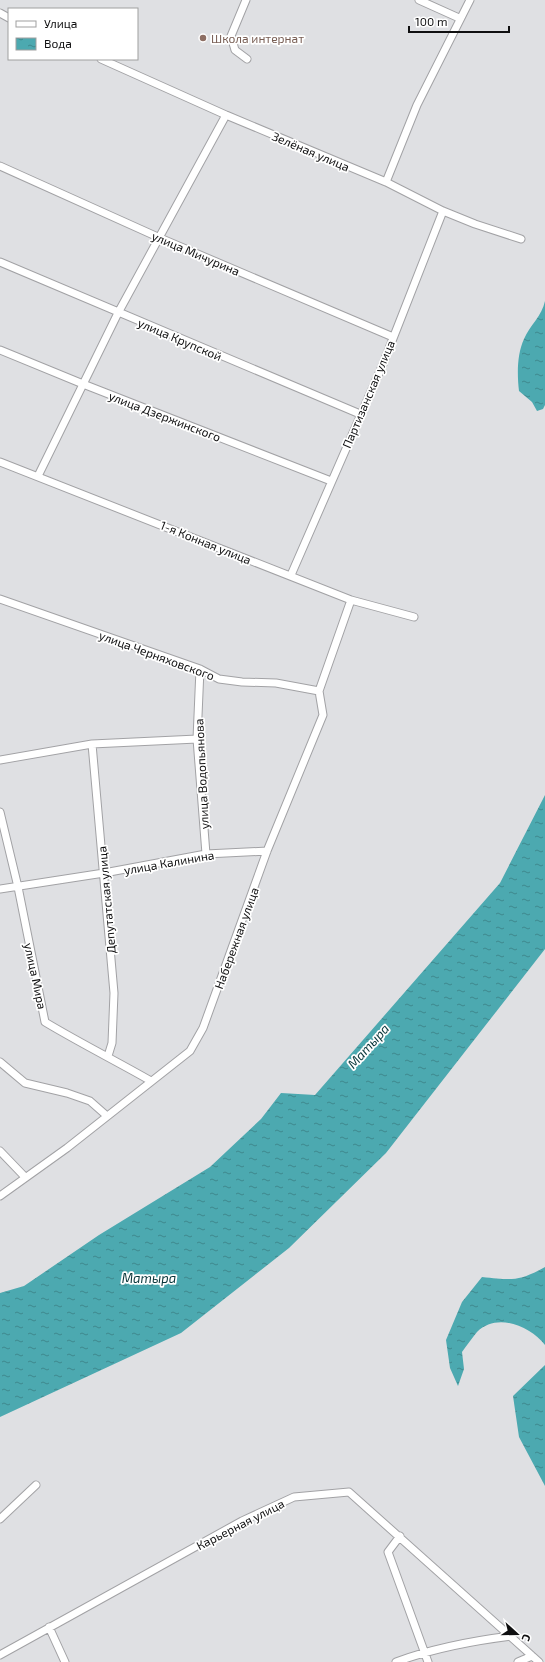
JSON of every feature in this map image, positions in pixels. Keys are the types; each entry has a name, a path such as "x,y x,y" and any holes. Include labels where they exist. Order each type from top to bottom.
{"street":[{"path":"246,0 231,36 235,50 247,59"},
{"path":"419,0 459,18"},
{"path":"386,182 417,105 459,18 470,0"},
{"name":"Зелёная улица","path":"103,60 226,115 386,182 443,211 474,224 521,239"},
{"path":"38,476 118,313 226,115"},
{"name":"улица Мичурина","path":"0,166 160,238 393,337"},
{"name":"Партизанская улица","path":"291,576 383,364 443,211"},
{"name":"улица Крупской","path":"0,262 360,414"},
{"name":"улица Дзержинского","path":"0,350 83,384 332,480"},
{"name":"1-я Конная улица","path":"0,462 351,600 414,617"},
{"name":"улица Черняховского","path":"0,599 200,669 219,679 242,682 276,683 319,691"},
{"name":"Набережная улица","path":"0,1196 67,1148 190,1050 203,1028 268,851 323,715 319,691 351,600"},
{"name":"улица Водопьянова","path":"200,669 197,739 206,854"},
{"path":"0,760 92,744 197,739"},
{"name":"Депутатская улица","path":"92,744 114,993 112,1043 108,1056"},
{"name":"улица Мира","path":"0,812 18,887 45,1022 151,1081"},
{"name":"улица Калинина","path":"0,890 206,854 268,851"},
{"path":"0,1062 25,1083 67,1093 90,1101 106,1116"},
{"path":"0,1151 25,1177"},
{"path":"0,1519 36,1486"},
{"name":"Карьерная улица","path":"0,1655 242,1521 294,1497 350,1492 539,1662"},
{"path":"400,1536 388,1552 428,1662"},
{"path":"49,1627 65,1662"},
{"path":"396,1662 425,1652 467,1641 511,1636"},
{"path":"518,1662 532,1656"}],"water":[{"path":"545,301 545,405 543,409 537,411 532,402 519,391 518,364 524,339 529,329 539,316"},
{"name":"Матыра","path":"545,795 545,949 386,1153 289,1248 181,1333 0,1417 0,1293 24,1286 99,1235 210,1167 261,1119 281,1093 315,1095 500,883"},
{"path":"545,1267 545,1345 531,1332 513,1324 503,1322 485,1326 477,1332 462,1352 464,1369 458,1386 450,1368 446,1340 462,1302 482,1277 515,1279 536,1272"},
{"path":"545,1365 545,1486 519,1437 513,1396"}],"place":[{"name":"Школа интернат","path":"203,38"}]}
